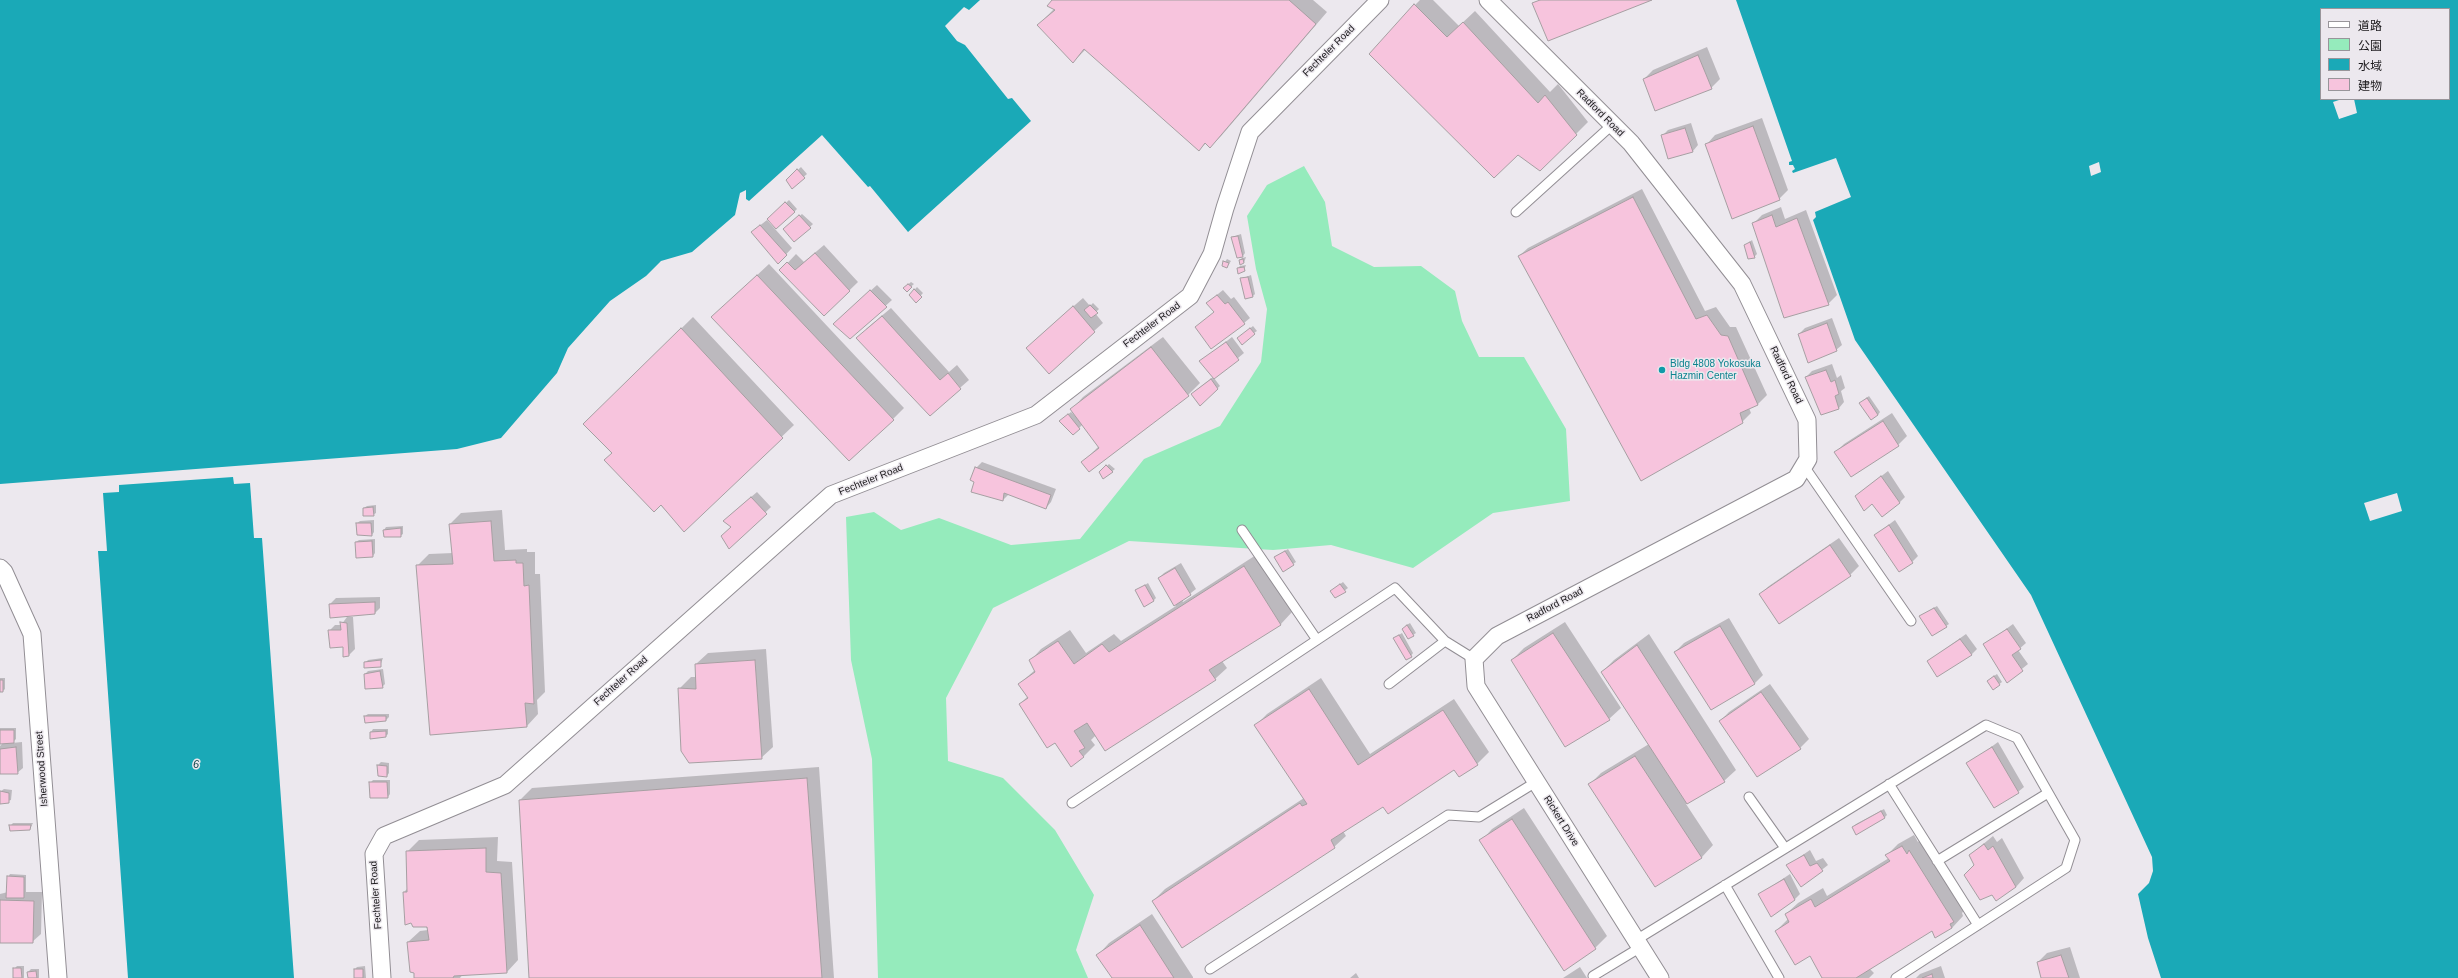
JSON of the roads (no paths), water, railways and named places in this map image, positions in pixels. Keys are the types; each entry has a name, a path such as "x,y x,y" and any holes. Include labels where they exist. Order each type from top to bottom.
{"street":[{"name":"Fechteler Road","path":"382,978 374,854 384,836 505,785 831,495 1036,414 1190,296 1212,254 1225,208 1250,132 1380,0"},
{"name":"Radford Road","path":"1474,659 1496,636 1796,478 1808,459 1807,420 1742,284 1630,144 1488,0"},
{"name":"Isherwood Street","path":"0,568 4,572 32,634 58,978"},
{"name":"Rickert Drive","path":"1474,659 1476,686 1660,978"}],"lane":[{"path":"1516,212 1612,125"},
{"path":"1804,466 1911,621"},
{"path":"1242,530 1317,640"},
{"path":"1072,803 1395,588 1445,641 1474,659"},
{"path":"1389,684 1445,641"},
{"path":"1593,976 1638,943 1725,885 1986,725 2017,738 2074,840 2066,868 1896,978"},
{"path":"1210,969 1448,815 1480,817 1536,782"},
{"path":"1889,784 1978,925"},
{"path":"1937,861 2048,793"},
{"path":"1749,797 1785,848"},
{"path":"1725,885 1779,978"}],"water":[{"path":"0,0 980,0 969,10 964,7 945,26 957,41 965,45 1008,99 1012,98 1031,121 908,232 870,186 868,187 822,135 749,201 746,199 746,190 740,193 735,215 692,252 661,261 646,276 610,301 568,348 557,373 501,438 457,449 0,484"},
{"path":"1736,0 2458,0 2458,978 2161,978 2148,938 2138,894 2149,883 2153,871 2152,857 2031,595 1855,340 1813,220 1816,217 1815,212 1851,197 1836,158 1793,173 1792,171 1795,169 1793,165 1789,165 1789,162 1792,161","holes":["2099,162 2101,172 2091,176 2089,166","2397,493 2402,511 2370,521 2364,503"]},
{"name":"6","path":"233,477 234,484 250,483 254,538 262,538 294,978 128,978 98,551 107,551 103,493 119,492 119,485"}],"place":[{"name":"Bldg 4808 Yokosuka Hazmin Center","path":"1662,370"}]}
